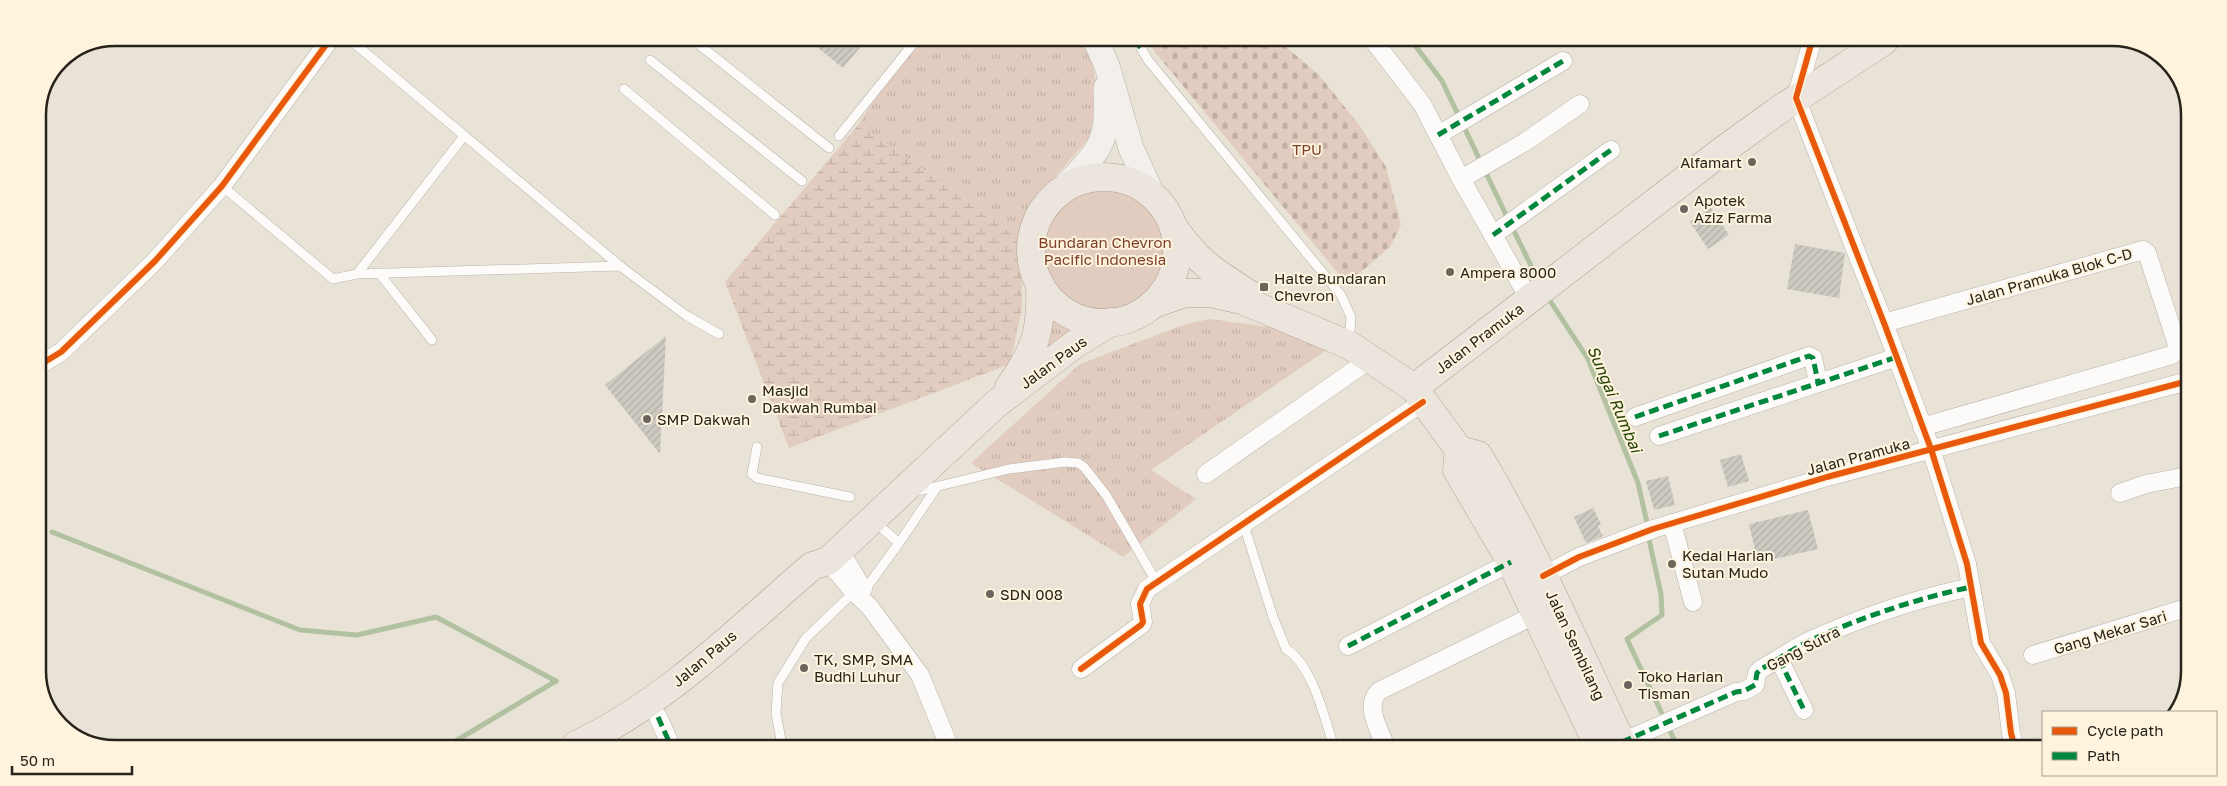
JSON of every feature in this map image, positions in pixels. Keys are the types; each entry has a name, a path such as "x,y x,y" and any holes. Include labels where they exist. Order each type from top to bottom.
{"main road":[{"name":"Jalan Pramuka","path":"1419,395 1556,278 1722,151 1796,98 1876,46"},
{"path":"1096,177 1115,178 1134,183 1152,194 1167,211 1174,228 1178,247 1175,268 1167,287 1152,304 1133,316 1111,322 1088,320 1067,313 1051,300 1040,284 1033,267 1031,246 1033,232 1039,217 1048,203 1062,190 1078,182 1096,177"},
{"name":"Jalan Sembilang","path":"1174,228 1191,251 1212,271 1290,319"},
{"name":"Jalan Paus","path":"996,404 1021,371 1036,340 1041,314 1040,284"},
{"name":"Jalan Sembilang","path":"1152,304 1185,293 1212,293 1242,300 1290,319 1359,353 1419,395 1464,458 1504,500 1544,576 1612,740"},
{"name":"Jalan Paus","path":"614,740 658,717 741,649 821,576 831,559 874,521 996,404 1075,344 1111,322"},
{"name":"Jalan Sembilang","path":"1464,458 1511,562 1537,614 1611,740"},
{"name":"Jalan Paus","path":"587,740 601,734 652,702 812,566 831,559"}],"street":[{"path":"46,361 61,352 155,261 222,186 324,46"},
{"path":"1099,46 1107,66 1131,148 1152,194"},
{"path":"1378,46 1422,104 1438,135 1475,170 1504,226 1530,300"},
{"path":"1808,46 1796,98 1884,323 1930,449 1967,564 1980,643 2000,675 2006,693 2013,740"},
{"path":"1438,135 1563,61"},
{"path":"1062,190 1092,156 1101,142 1106,119 1107,66"},
{"path":"1475,170 1526,142 1580,104"},
{"path":"1504,226 1611,150"},
{"name":"Jalan Pramuka Blok C-D","path":"1884,323 2143,250 2147,253 2176,341 2177,349 2172,355 1922,427"},
{"path":"1206,474 1359,353"},
{"path":"1635,417 1809,356 1812,358 1818,382"},
{"path":"1659,436 1778,398 1818,382 1896,357"},
{"name":"Jalan Pramuka","path":"1544,576 1579,557 1647,530 1827,477 2181,384"},
{"path":"1081,669 1144,622 1140,604 1142,597 1147,589 1156,581 1243,522 1419,395"},
{"path":"2120,493 2146,484 2181,477"},
{"path":"1672,524 1693,602"},
{"path":"831,559 862,596 920,675 947,740"},
{"path":"1348,646 1511,562"},
{"name":"Gang Sutra","path":"1628,740 1754,685 1757,673 1806,643 1860,621 1931,596 1971,588"},
{"name":"Gang Mekar Sari","path":"2033,655 2181,610"},
{"path":"1383,740 1371,706 1373,697 1379,691 1537,614"},
{"path":"1779,659 1804,710"},
{"path":"658,717 668,740"}],"lane":[{"path":"357,46 620,266 688,316 719,334"},
{"path":"701,46 829,148"},
{"path":"839,136 911,46"},
{"path":"1141,46 1148,60 1341,295 1351,317 1359,353"},
{"path":"650,60 802,182"},
{"path":"624,89 775,215"},
{"path":"357,274 464,136"},
{"path":"222,186 333,279 357,274 379,273 620,266"},
{"path":"379,273 432,340"},
{"path":"757,447 752,474 757,478 850,497"},
{"path":"901,494 937,488 1009,468 1065,462 1078,463 1084,467 1106,495 1156,581"},
{"path":"781,740 776,713 778,683 806,638 862,596 937,488"},
{"path":"874,521 899,543"},
{"path":"1243,522 1273,617 1286,649 1304,667 1312,683 1332,740"}],"green space":[{"path":"909,46 1084,46 1092,61 1099,100 1088,139 1037,198 1023,220 1021,240 859,124"},
{"name":"TPU","path":"1150,46 1285,46 1319,75 1360,126 1386,167 1401,225 1390,247 1347,284"},
{"path":"859,124 1021,240 1022,308 1010,364 789,448 725,282"},
{"name":"Bundaran Chevron Pacific Indonesia","path":"1105,188 1129,192 1150,206 1164,227 1168,251 1164,275 1150,296 1129,310 1105,314 1081,310 1060,296 1046,275 1042,251 1046,227 1060,206 1081,192"},
{"path":"1049,311 1073,327 1028,373"},
{"path":"1209,319 1286,329 1328,349 1151,470 1196,499 1123,557 971,463 1080,364 1183,325"}],"building":[{"path":"816,46 861,46 843,68"},
{"path":"1711,208 1729,235 1708,249 1690,222"},
{"path":"1795,244 1845,253 1839,298 1787,289"},
{"name":"SMP Dakwah","path":"666,336 660,454 605,385"},
{"path":"1741,454 1749,481 1728,487 1720,460"},
{"path":"1668,476 1675,505 1654,510 1646,481"},
{"path":"1593,508 1601,524 1598,526 1603,536 1586,543 1574,517"},
{"path":"1808,510 1818,549 1758,563 1749,524"}],"waterway":[{"name":"Sungai Rumbai","path":"1416,46 1442,81 1508,219"},
{"name":"Sungai Rumbai","path":"1512,227 1539,282"},
{"name":"Sungai Rumbai","path":"1547,296 1588,359 1638,483 1648,527"},
{"path":"52,532 300,630 357,635 436,617 556,681"},
{"name":"Sungai Rumbai","path":"1648,535 1661,594 1662,615 1627,639 1674,740"},
{"path":"457,740 556,681"}],"marked path":[{"path":"1438,135 1563,61"},
{"path":"1493,235 1611,150"},
{"path":"1635,417 1809,356 1813,358 1818,382"},
{"path":"1659,436 1897,357"},
{"path":"1348,646 1511,562"},
{"path":"1627,740 1736,692 1744,691 1755,685 1757,673 1761,669 1801,645 1827,633 1908,603 1971,587"},
{"path":"1779,659 1804,710"},
{"path":"658,717 668,740"}],"cycle path":[{"path":"46,361 61,352 155,261 222,186 325,46"},
{"path":"1811,46 1796,98 1931,449 1967,564 1981,643 2000,675 2006,693 2013,740"},
{"path":"1543,576 1579,557 1653,529 1827,477 2181,383"},
{"path":"1081,669 1141,625 1143,622 1140,604 1147,589 1423,402"}],"place":[{"name":"Alfamart","path":"1752,162"},
{"name":"Apotek Aziz Farma","path":"1684,209"},
{"name":"Ampera 8000","path":"1450,272"},
{"name":"Halte Bundaran Chevron","path":"1264,287"},
{"name":"Masjid Dakwah Rumbai","path":"752,399"},
{"name":"SMP Dakwah","path":"647,419"},
{"name":"Kedai Harian Sutan Mudo","path":"1672,564"},
{"name":"SDN 008","path":"990,594"},
{"name":"TK, SMP, SMA Budhi Luhur","path":"804,668"},
{"name":"Toko Harian Tisman","path":"1628,685"}]}
